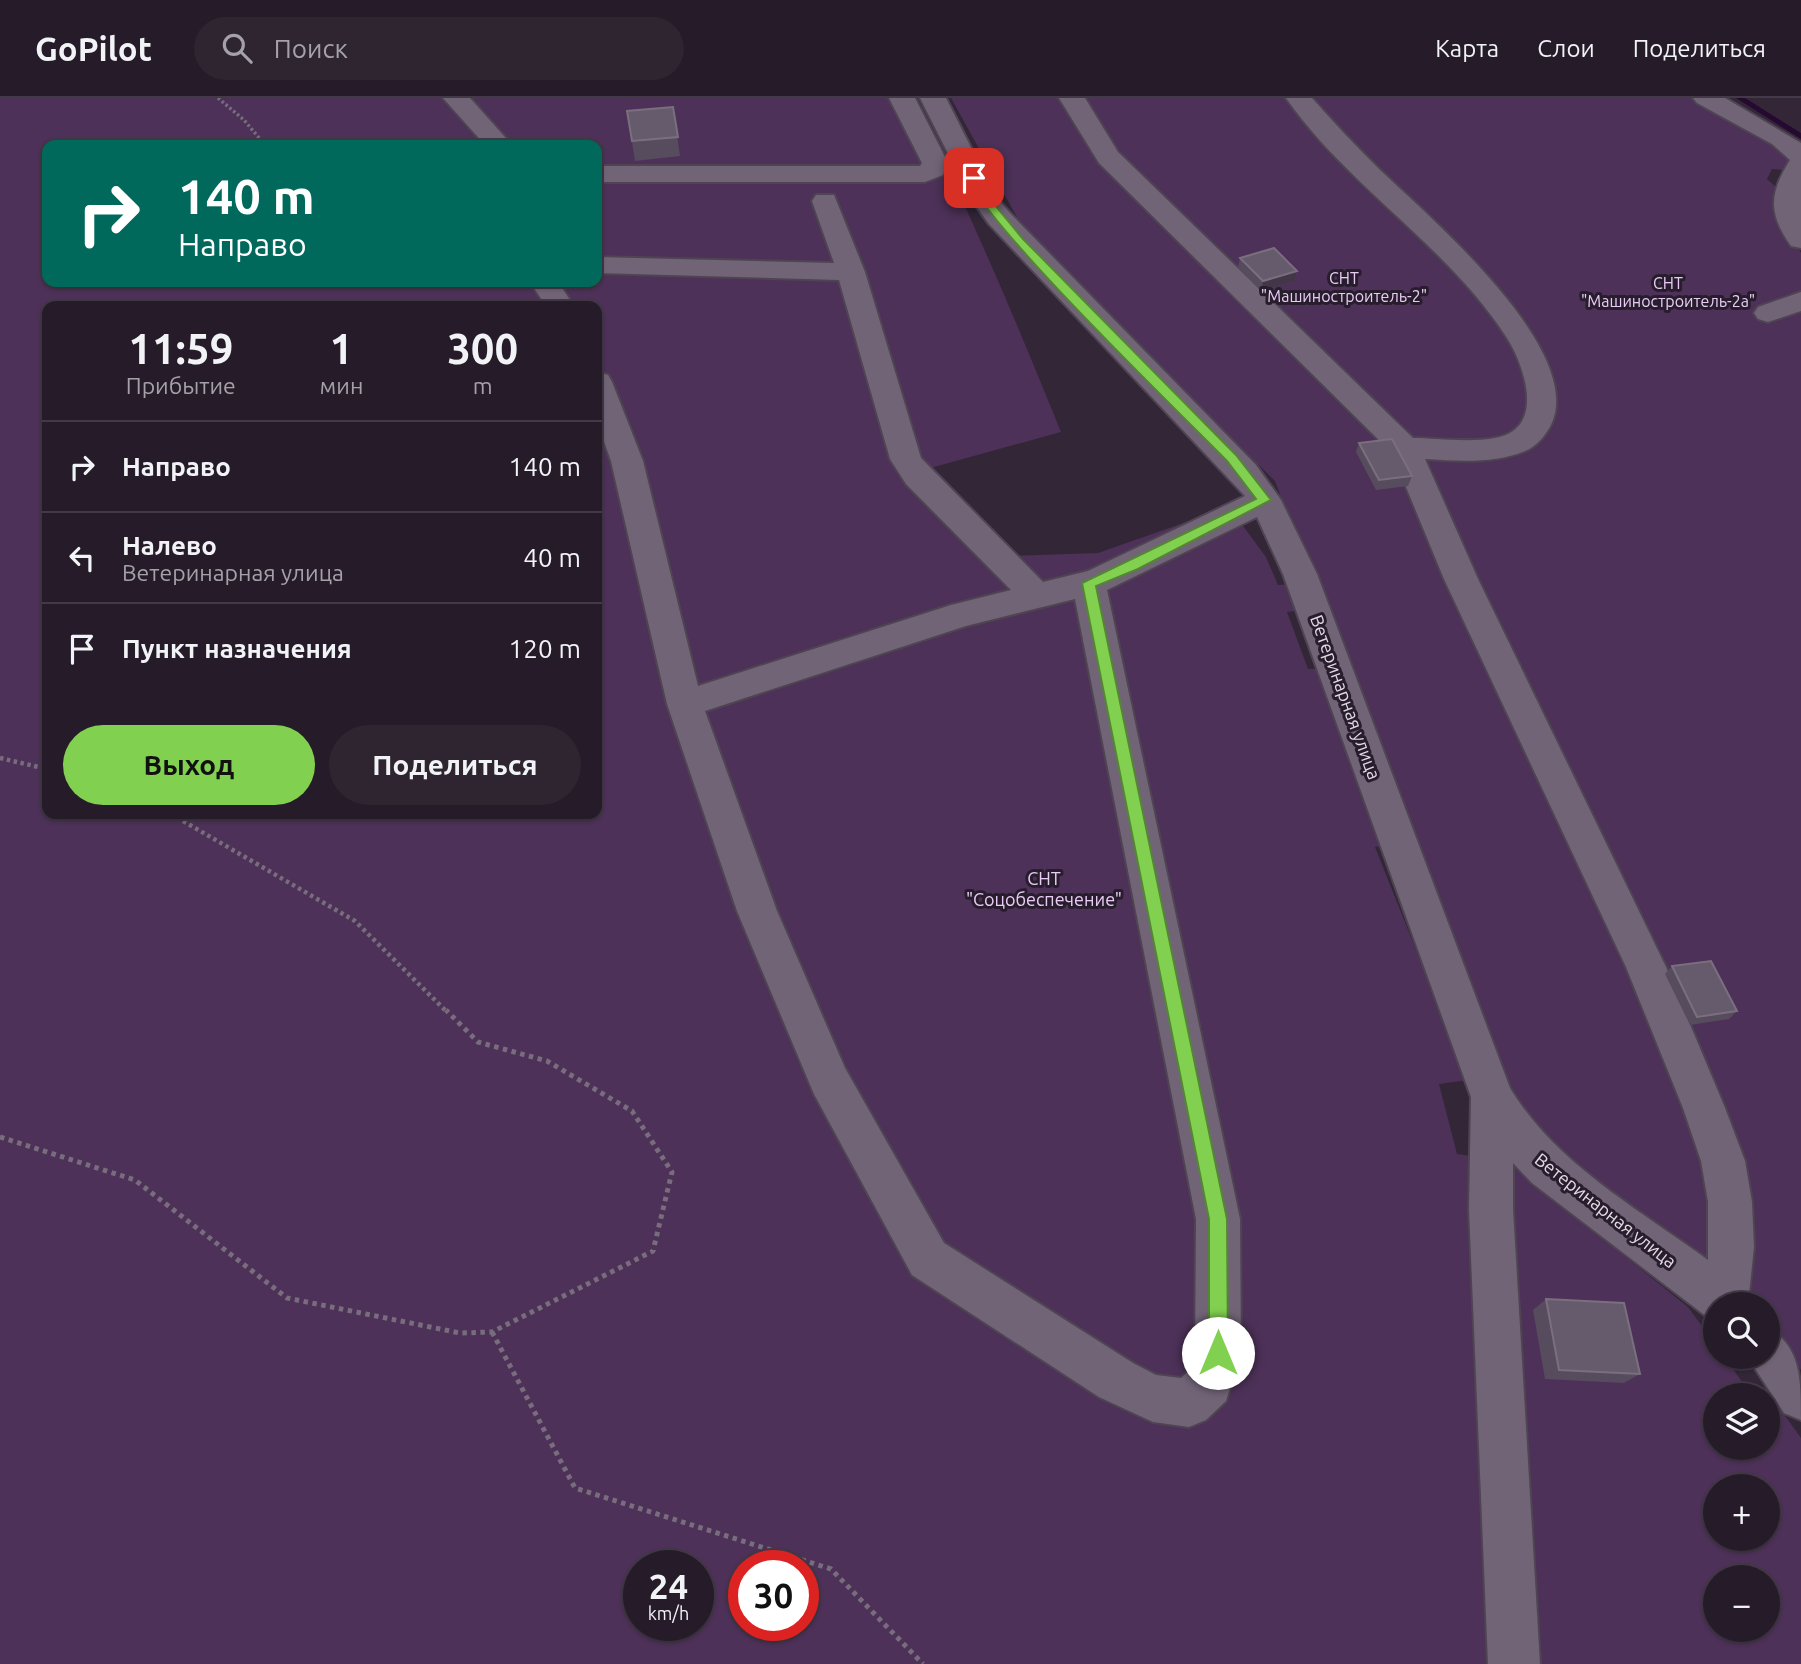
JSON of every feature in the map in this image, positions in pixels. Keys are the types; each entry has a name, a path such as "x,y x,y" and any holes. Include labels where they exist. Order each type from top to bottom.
{"street":[{"path":"456,98 494,140"},
{"path":"602,174 925,174 934,170 935,163 902,98"},
{"name":"Ветеринарная улица","path":"933,98 984,199 999,218 1221,447 1265,500 1300,573 1492,1097 1512,1131 1547,1168 1710,1292"},
{"path":"1072,98 1108,157 1405,448 1461,579 1646,967 1704,1108 1723,1161 1730,1202 1732,1247 1726,1292"},
{"path":"1300,98 1333,136 1474,280 1514,326 1537,369 1542,388 1541,406 1536,423 1525,439 1504,447 1405,448"},
{"path":"1706,98 1781,139 1801,156"},
{"path":"1801,163 1784,200 1786,213 1801,240"},
{"path":"825,201 851,272 906,459 917,475 1037,596"},
{"path":"602,265 851,272"},
{"path":"1768,313 1801,300"},
{"path":"602,395 627,461 672,661 757,911 830,1080 928,1259 1116,1380 1153,1398 1189,1403 1209,1384 1218,1353 1218,1219 1088,583"},
{"path":"685,704 963,614 1088,583 1134,565 1265,500"},
{"path":"1492,1097 1491,1209 1514,1664"},
{"path":"1780,1367 1801,1396"}],"path":[{"path":"218,98 261,140"},
{"path":"0,758 42,768"},
{"path":"0,1137 135,1180 286,1298 460,1333 492,1332 653,1251 672,1172 632,1111 547,1061 478,1042 355,921 180,819"},
{"path":"492,1332 575,1488 831,1569 923,1664"}],"green space":[{"name":"СНТ \"Соцобеспечение\"","path":"0,98 913,98 990,263 1061,432 927,469 1009,556 1098,553 1229,507 1266,557 1278,585 1291,584 1302,610 1287,612 1308,669 1321,669 1386,845 1375,847 1468,1080 1439,1084 1457,1154 1506,1161 1688,1307 1703,1328 1703,1369 1733,1369 1743,1383 1703,1383 1703,1460 1780,1460 1780,1409 1801,1438 1801,1664 0,1664"},
{"name":"СНТ \"Машиностроитель-2\"","path":"951,98 1692,98 1782,145 1790,158 1786,170 1772,169 1767,179 1776,187 1783,222 1801,253 1801,1370 1780,1338 1780,1292 1751,1292 1744,1281 1661,1238 1523,1122 1494,1062 1275,481 1061,272 1018,219"}],"building":[{"path":"673,107 678,137 632,141 627,111"},
{"path":"1274,248 1297,271 1263,281 1240,258"},
{"path":"1392,439 1412,476 1379,480 1359,443"},
{"path":"1711,961 1737,1011 1697,1017 1672,966"},
{"path":"1546,1299 1624,1303 1640,1374 1559,1370"}],"waterway":[{"path":"1740,98 1801,137"}],"route":[{"path":"974,178 984,199 1019,242 1245,472 1265,500 1134,565 1088,583 1218,1219 1218,1353"}],"park label":[{"name":"СНТ \"Машиностроитель-2а\"","path":"1668,292"}]}
